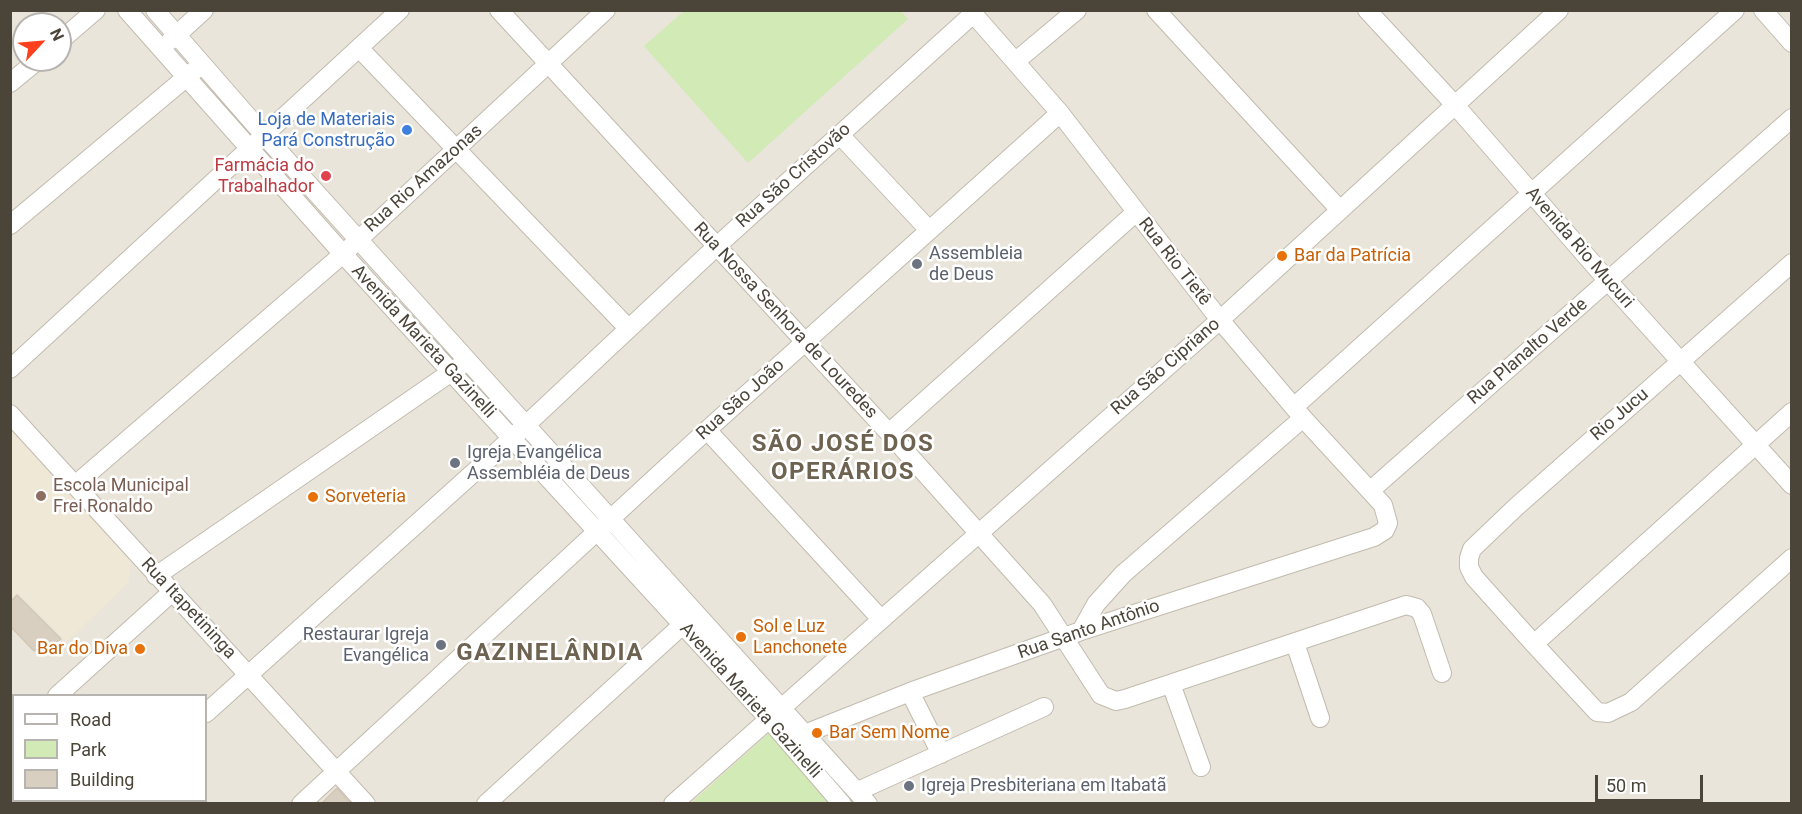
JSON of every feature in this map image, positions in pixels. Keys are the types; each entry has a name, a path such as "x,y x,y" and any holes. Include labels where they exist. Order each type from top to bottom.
{"street":[{"path":"72,31 96,10"},
{"name":"Avenida Marieta Gazinelli","path":"128,10 188,77 248,150 511,439 696,612 782,705 864,800"},
{"name":"Avenida Marieta Gazinelli","path":"155,10 264,135 527,424 682,626 768,718 842,804"},
{"path":"162,48 204,10"},
{"path":"10,369 400,10"},
{"name":"Rua Nossa Senhora de Louredes","path":"499,10 889,433 1042,604 1073,634 1101,695 1109,699 1125,699 1171,684"},
{"name":"Rua Rio Amazonas","path":"75,485 343,254 606,10"},
{"path":"1016,61 1077,10"},
{"path":"1156,10 1339,209"},
{"name":"Avenida Rio Mucuri","path":"1367,10 1455,105 1608,281 1791,485"},
{"name":"Rua São Cipriano","path":"673,804 880,618 1220,320 1559,10"},
{"path":"1073,634 1123,574 1299,413 1531,192 1735,10"},
{"path":"1763,10 1791,43"},
{"name":"Rua Rio Tietê","path":"972,12 1060,112 1135,213 1220,320 1299,413 1371,490 1388,514 1385,530 1374,537"},
{"name":"Rua São Cristovão","path":"207,712 511,439 628,328 972,12"},
{"path":"359,48 628,328"},
{"path":"10,225 188,77 201,63"},
{"path":"10,83 23,72"},
{"name":"Rua São João","path":"301,804 707,430 1060,112"},
{"name":"Rua Planalto Verde","path":"1371,490 1791,118"},
{"path":"840,135 929,230"},
{"path":"889,433 1135,213"},
{"name":"Rio Jucu","path":"1534,644 1474,577 1469,567 1472,549 1791,263"},
{"path":"156,576 469,359"},
{"path":"1791,412 1534,644 1597,712 1608,713 1631,702 1791,558"},
{"name":"Rua Itapetininga","path":"10,414 366,804"},
{"path":"707,430 880,618"},
{"name":"Rua Santo Antônio","path":"807,733 910,692 1073,634 1374,537"},
{"path":"59,694 172,592"},
{"path":"1201,767 1171,684 1411,605 1422,614 1442,673"},
{"path":"486,804 696,612"},
{"path":"1295,643 1320,718"},
{"path":"910,692 941,754"},
{"path":"864,800 941,754 1044,707"}],"shaded area":[{"path":"11,11 1791,11 1791,803 11,803"},
{"name":"Escola Municipal Frei Ronaldo","path":"11,430 131,562 129,582 67,642 18,593 11,600"}],"green space":[{"path":"900,10 908,19 748,163 644,46 684,11"},
{"path":"769,733 830,803 691,803"}],"building":[{"path":"17,595 61,639 46,653 39,646 34,651 10,626 10,602"},
{"path":"337,788 351,804 321,804"}],"place":[{"name":"Loja de Materiais Pará Construção","path":"407,130"},
{"name":"Farmácia do Trabalhador","path":"326,176"},
{"name":"Bar da Patrícia","path":"1282,256"},
{"name":"Assembleia de Deus","path":"917,264"},
{"name":"Igreja Evangélica Assembléia de Deus","path":"455,463"},
{"name":"Escola Municipal Frei Ronaldo","path":"41,496"},
{"name":"Sorveteria","path":"313,497"},
{"name":"Sol e Luz Lanchonete","path":"741,637"},
{"name":"Restaurar Igreja Evangélica","path":"441,645"},
{"name":"Bar do Diva","path":"140,649"},
{"name":"Bar Sem Nome","path":"817,733"},
{"name":"Igreja Presbiteriana em Itabatã","path":"909,786"}],"district":[{"name":"SÃO JOSÉ DOS OPERÁRIOS","path":"843,459"},
{"name":"GAZINELÂNDIA","path":"550,654"}]}
